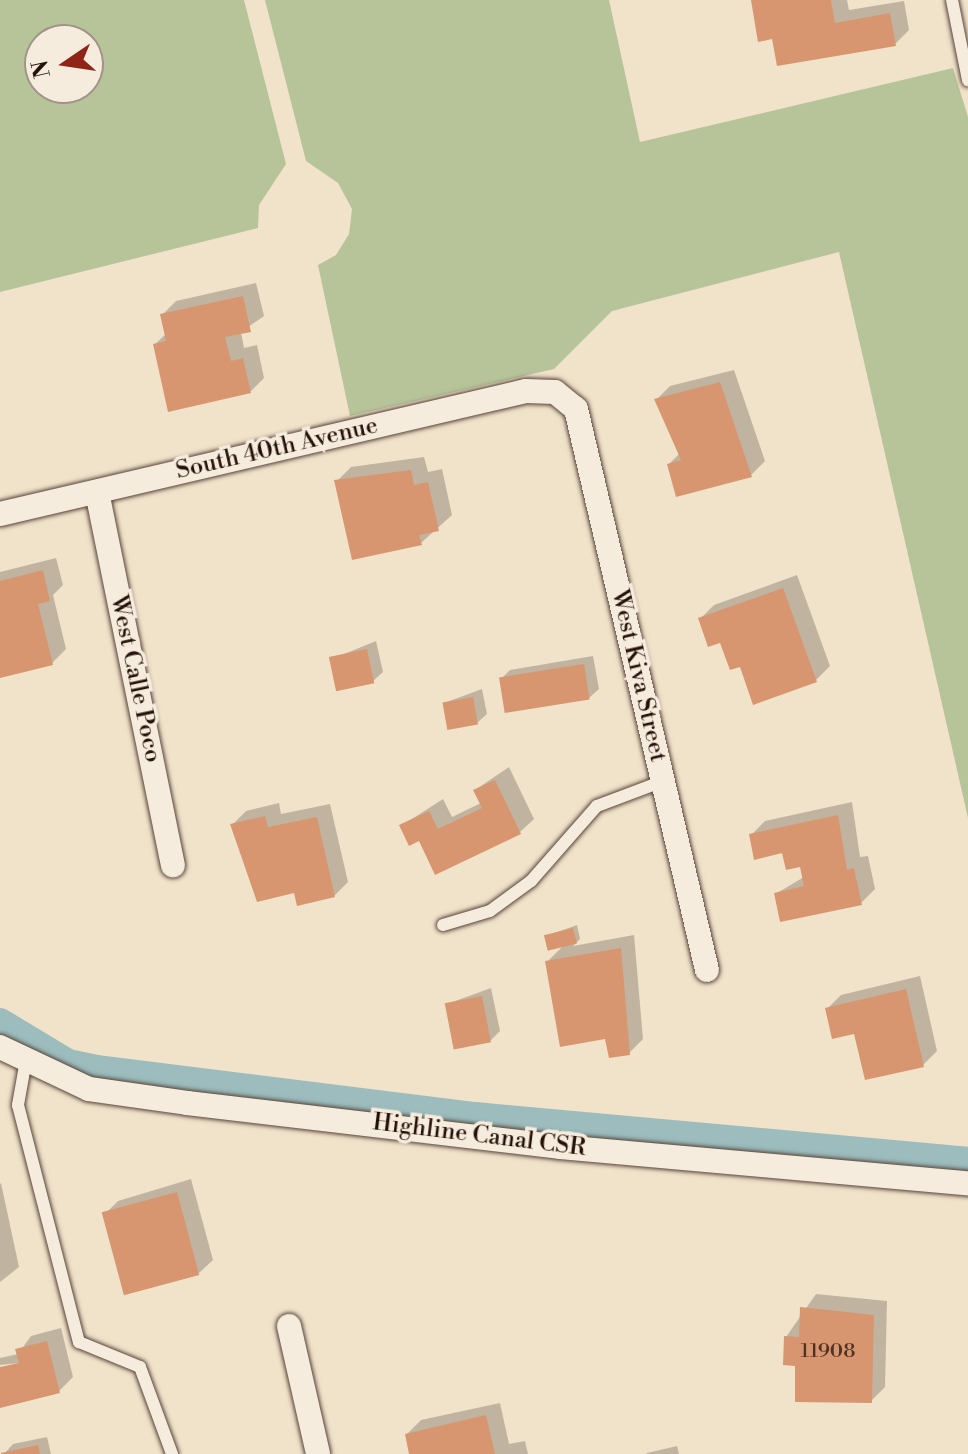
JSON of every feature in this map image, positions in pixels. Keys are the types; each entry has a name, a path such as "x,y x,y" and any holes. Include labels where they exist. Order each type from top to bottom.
{"street":[{"name":"South 40th Avenue","path":"0,514 526,391 555,392"},
{"name":"West Kiva Street","path":"555,392 576,409 707,970"},
{"name":"West Calle Poco","path":"97,492 173,865"},
{"name":"Highline Canal CSR","path":"0,1047 89,1089 187,1103 561,1147 968,1183"},
{"path":"289,1326 318,1454"}],"lane":[{"path":"952,0 968,80"},
{"path":"443,925 490,911 531,881 597,806 663,781"},
{"path":"26,1060 18,1105 79,1342 140,1367 172,1454"}],"green space":[{"path":"0,0 244,0 286,164 259,205 258,228 0,292"},
{"path":"265,0 609,0 640,142 953,68 968,117 968,818 839,252 612,311 554,369 350,416 318,265 336,255 349,234 352,209 338,183 306,161"}],"building":[{"path":"751,0 831,0 835,23 890,13 896,46 777,66 772,39 758,42"},
{"path":"243,296 251,332 225,337 231,361 243,358 251,393 168,412 153,344 166,341 160,314"},
{"path":"720,382 752,477 676,497 667,464 681,460 654,399"},
{"path":"411,470 414,485 428,482 439,531 419,535 422,545 352,560 334,480"},
{"path":"43,570 50,601 38,604 53,665 0,678 0,581"},
{"path":"783,588 817,682 753,705 740,667 730,670 720,643 708,647 698,618"},
{"path":"367,649 374,683 336,691 329,657"},
{"path":"584,664 590,700 505,713 499,677"},
{"path":"473,697 478,725 447,730 442,702"},
{"path":"495,780 521,834 435,875 419,841 409,846 399,825 429,811 438,829 482,808 473,790"},
{"path":"838,815 847,870 854,868 862,905 780,922 774,893 804,886 800,867 786,870 782,853 754,860 749,834"},
{"path":"265,816 268,827 317,817 335,897 297,906 294,893 257,902 230,824"},
{"path":"573,928 577,944 548,951 544,935"},
{"path":"621,948 630,1055 609,1058 605,1039 560,1047 545,961"},
{"path":"906,989 924,1067 865,1080 854,1034 832,1039 825,1008"},
{"path":"482,996 491,1042 454,1049 445,1003"},
{"path":"177,1192 199,1275 124,1295 102,1212"},
{"path":"800,1307 874,1315 872,1403 795,1402 795,1366 783,1365 784,1336 799,1337"},
{"path":"47,1341 60,1393 0,1408 0,1367 19,1363 15,1349"},
{"path":"486,1415 495,1454 409,1454 405,1434"},
{"path":"38,1445 40,1454 1,1454 1,1453"}],"waterway":[{"path":"0,1022 68,1063 96,1069 475,1116 968,1161"}]}
